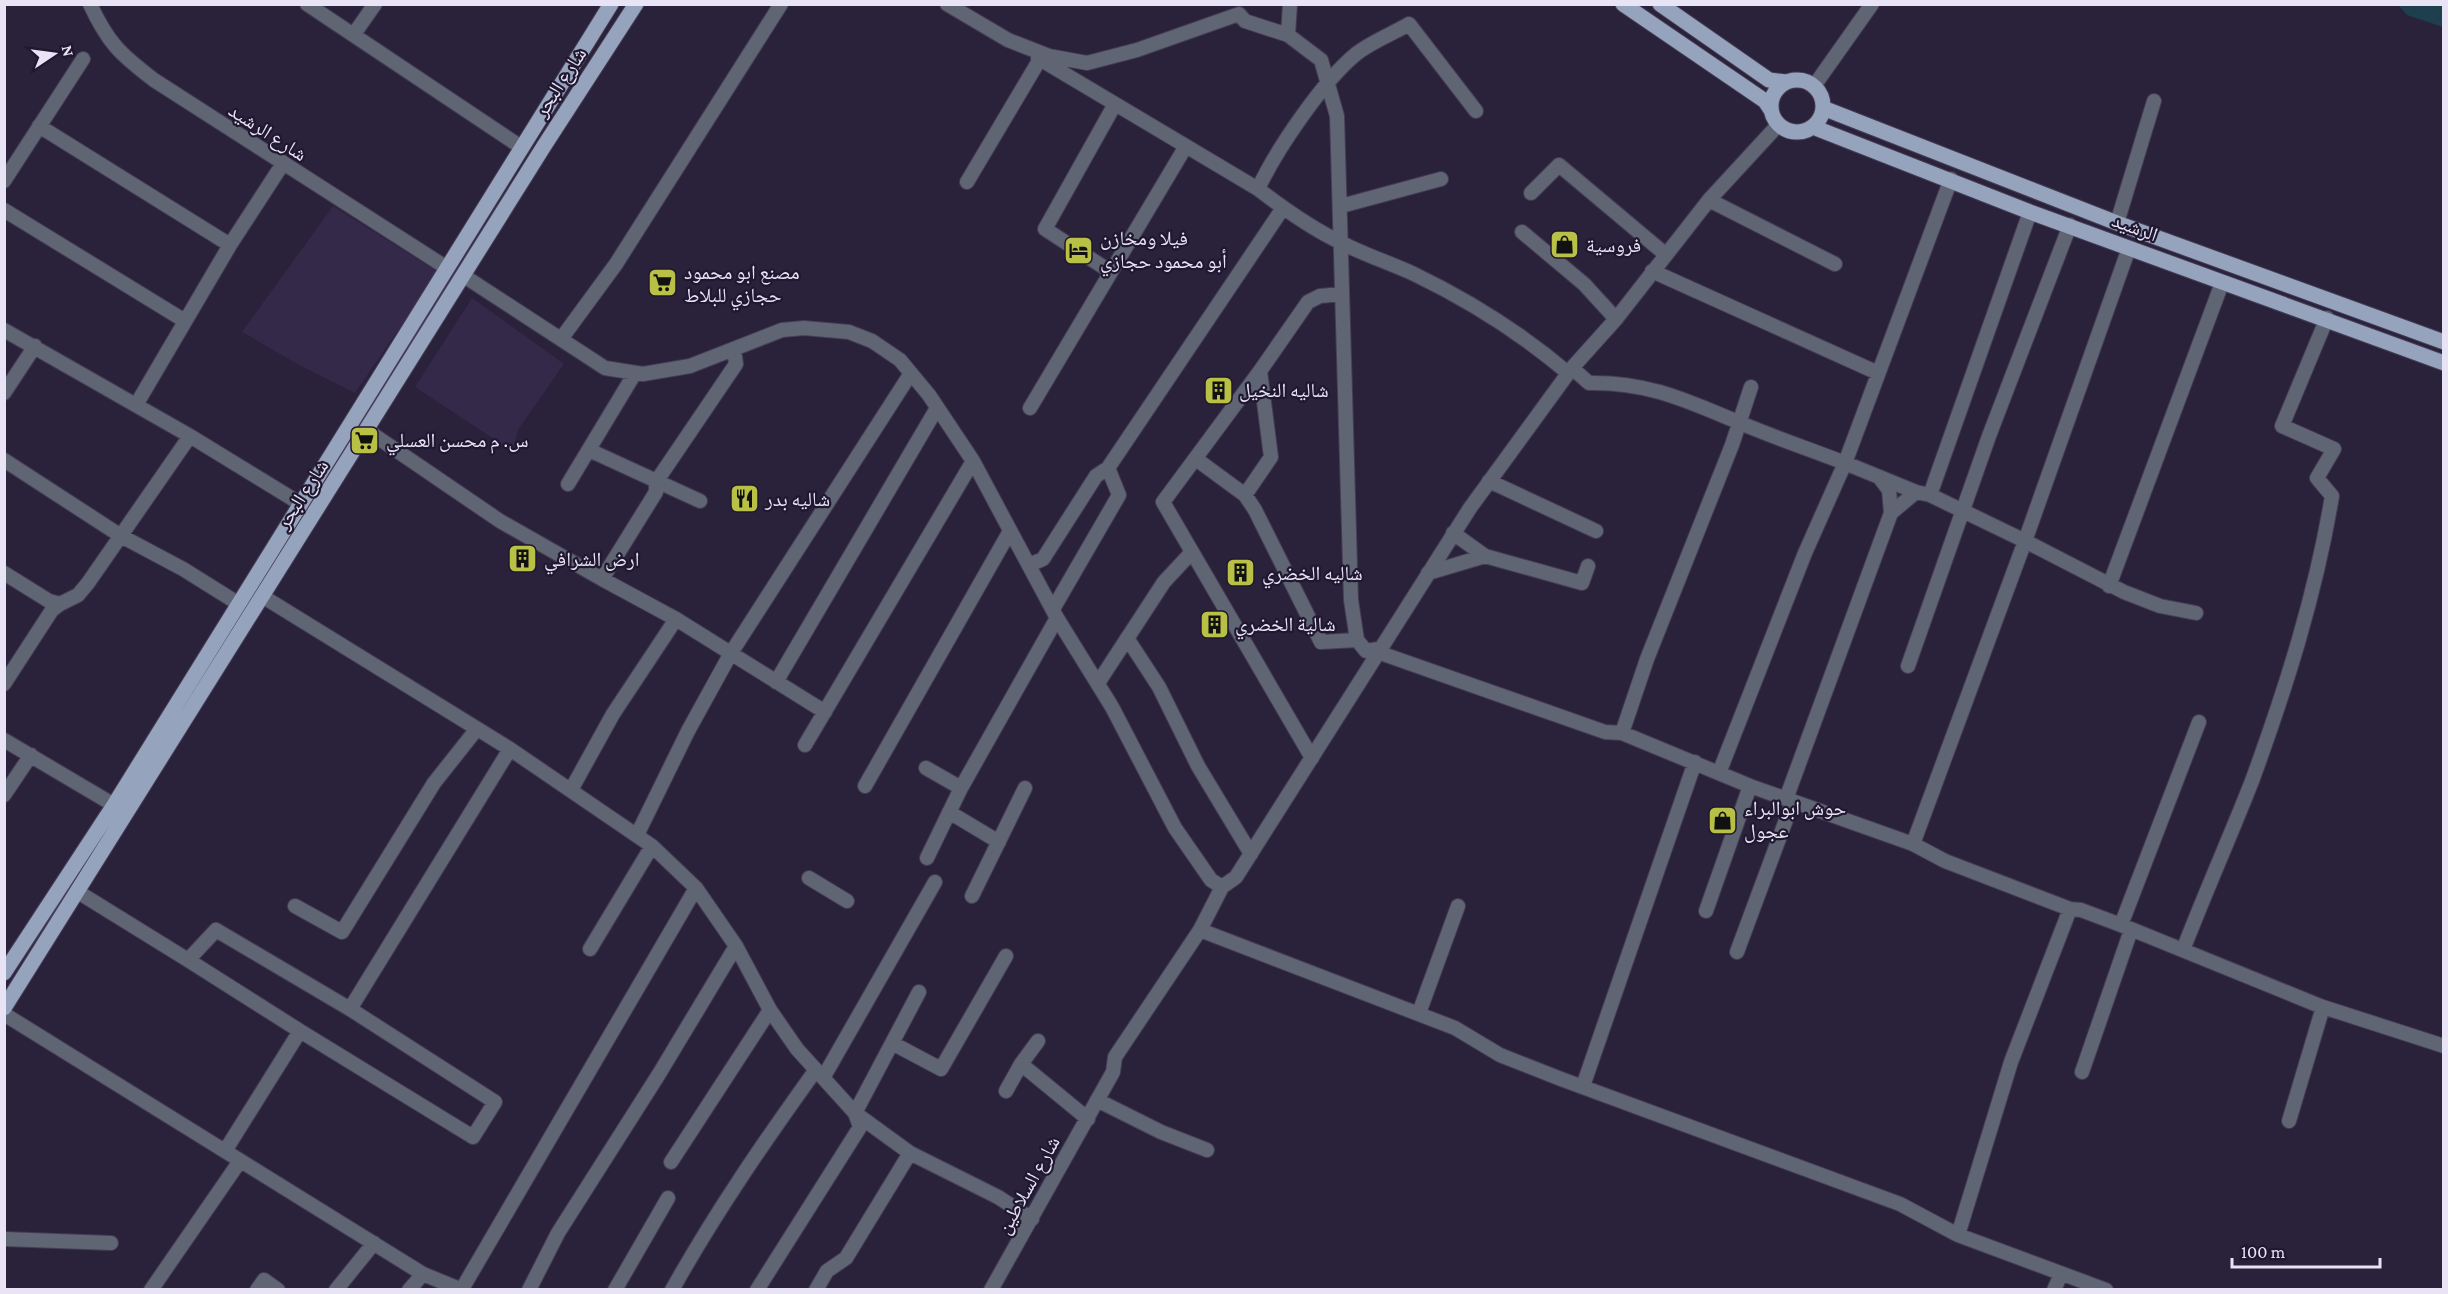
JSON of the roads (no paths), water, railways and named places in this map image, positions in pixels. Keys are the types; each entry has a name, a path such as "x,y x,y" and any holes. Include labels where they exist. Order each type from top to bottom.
{"main road":[{"name":"شارع البحر","path":"4,973 114,805 611,4"},
{"name":"شارع البحر","path":"4,1008 368,431 544,146 636,4"},
{"path":"1623,4 1765,102 1778,125 1792,132 1806,131 1813,127 1823,108 1819,92 1814,86 1800,80 1786,82 1769,80 1660,4"},
{"path":"1771,110 1775,91 1786,82"},
{"name":"الرشيد","path":"1823,108 2117,223 2444,342"},
{"name":"الرشيد","path":"1813,127 1951,179 2030,212 2222,283 2327,318 2444,363"},
{"path":"391,360 406,369"}],"street":[{"name":"شارع الرشيد","path":"90,4 105,36 122,56 282,165 447,268"},
{"path":"308,4 521,147"},
{"path":"354,34 375,4"},
{"path":"561,339 616,264 782,4"},
{"path":"947,4 1258,189 1283,208 1343,244 1415,274 1478,309 1589,383 1620,382 1680,396 1738,422 1916,492 1930,495 2109,586 2160,606 2196,613"},
{"path":"1288,35 1290,4"},
{"path":"1814,86 1872,4"},
{"path":"1008,40 1049,56 1087,63 1137,50 1239,9 1245,21 1288,35 1321,60 1337,116 1343,244 1342,294 1351,600 1357,640 1366,651 1378,649 1386,655 1605,732 1622,733 1750,786 1912,844 1945,861 2070,909 2081,910 2323,1007 2444,1046"},
{"path":"1258,189 1271,160 1328,85 1357,54 1408,24 1476,111"},
{"path":"4,181 83,59"},
{"path":"967,182 1040,59"},
{"path":"2117,223 2154,101"},
{"path":"1111,272 1046,229 1115,104"},
{"name":"شارع السلاطين","path":"991,1290 1088,1119 1113,1072 1115,1057 1200,930 1222,887 1236,877 1251,854 1453,533 1570,370 1616,319 1709,200 1778,125"},
{"path":"39,126 230,244"},
{"path":"1030,408 1186,146"},
{"path":"136,405 230,244 282,165"},
{"path":"1531,193 1559,165 1665,254"},
{"path":"1341,206 1441,179"},
{"path":"1719,773 1805,553 1845,463 1951,179"},
{"path":"1709,200 1835,264"},
{"path":"1029,566 1043,559 1096,477 1108,468 1283,208"},
{"path":"4,210 185,321"},
{"path":"1930,495 2030,212"},
{"path":"1908,666 1989,436 2070,225"},
{"path":"1522,232 1584,284 1616,319"},
{"path":"1912,844 2025,542 2130,248"},
{"path":"1652,271 1878,373"},
{"path":"464,276 605,368 635,373 690,366 782,330 804,328 849,332 888,351 911,373 973,461 1055,613 1098,683 1175,828 1211,880 1222,887"},
{"path":"2109,586 2222,283"},
{"path":"1312,758 1163,502 1308,302 1320,296 1342,294"},
{"path":"2183,950 2251,782 2279,701 2301,632 2325,537 2332,496 2318,478 2334,449 2282,426 2327,318"},
{"path":"4,330 190,436 301,504"},
{"path":"4,393 35,346"},
{"path":"602,579 656,492 656,482 736,364 734,349"},
{"path":"1245,495 1271,457 1260,371"},
{"path":"568,484 635,373"},
{"path":"637,835 688,731 731,653 911,373"},
{"path":"1622,733 1647,659 1732,445 1751,387"},
{"path":"776,682 937,408"},
{"path":"368,431 500,521 675,619 825,712"},
{"path":"4,684 52,610 78,595 190,436"},
{"path":"590,450 700,501"},
{"path":"1196,459 1245,495 1256,510 1321,642 1357,640"},
{"path":"4,460 121,536 183,569 239,604"},
{"path":"805,745 973,461"},
{"path":"927,858 961,788 1119,495 1108,468"},
{"path":"1737,952 1891,513 1889,490 1879,477"},
{"path":"1489,481 1596,531"},
{"path":"1891,513 1916,492"},
{"path":"865,786 1010,531"},
{"path":"1453,533 1485,556 1582,583 1588,566"},
{"path":"1098,683 1164,582 1191,553"},
{"path":"1428,573 1485,556"},
{"path":"4,573 49,601 60,604"},
{"path":"262,596 510,749 652,846 696,888 736,946 770,1010 819,1074 855,1113 910,1153 998,1197 1032,1219"},
{"path":"571,790 613,714 675,619"},
{"path":"1127,638 1159,687 1198,766 1251,854"},
{"path":"2082,1072 2126,928 2199,722"},
{"path":"295,906 342,932 434,783 476,730"},
{"path":"4,740 114,805"},
{"path":"350,1009 510,749"},
{"path":"4,795 31,755"},
{"path":"1582,1086 1695,762"},
{"path":"926,768 961,788"},
{"path":"1706,911 1750,786"},
{"path":"972,896 1025,788"},
{"path":"949,812 999,842"},
{"path":"590,949 652,846"},
{"path":"809,878 847,901"},
{"path":"672,1290 699,1240 755,1155 819,1074 935,882"},
{"path":"4,1014 423,1274 462,1289 696,888"},
{"path":"78,892 473,1137 495,1102 350,1009 216,930 188,960"},
{"path":"1419,1013 1458,906"},
{"path":"1958,1235 2011,1062 2070,909"},
{"path":"1200,930 1419,1013 1455,1028 1500,1055 1900,1204 1958,1235 2106,1290"},
{"path":"529,1290 558,1233 659,1074 736,946"},
{"path":"892,1043 941,1069 1006,956"},
{"path":"757,1290 860,1127 855,1113 919,992"},
{"path":"2289,1121 2323,1007"},
{"path":"671,1162 770,1010"},
{"path":"225,1150 300,1031"},
{"path":"1006,1091 1021,1064 1038,1041"},
{"path":"1021,1064 1088,1119"},
{"path":"1097,1100 1161,1132 1207,1150"},
{"path":"816,1290 827,1271 846,1258 910,1153"},
{"path":"151,1290 240,1161"},
{"path":"615,1290 668,1198"},
{"path":"4,1239 111,1243"},
{"path":"336,1290 374,1243"},
{"path":"410,1290 423,1274"},
{"path":"2054,1290 2061,1274"},
{"path":"257,1290 264,1280 278,1290"}],"water":[{"path":"2398,5 2443,5 2443,27 2407,15"}],"place":[{"name":"فروسية","path":"1565,245"},
{"name":"فيلا ومخازن أبو محمود حجازي","path":"1079,250"},
{"name":"مصنع ابو محمود حجازي للبلاط","path":"663,283"},
{"name":"شاليه النخيل","path":"1218,390"},
{"name":"س. م محسن العسلي","path":"365,440"},
{"name":"شاليه بدر","path":"744,499"},
{"name":"ارض الشرافي","path":"523,559"},
{"name":"شاليه الخضري","path":"1241,573"},
{"name":"شالية الخضري","path":"1214,624"},
{"name":"حوش ابوالبراء عجول","path":"1723,820"}]}
